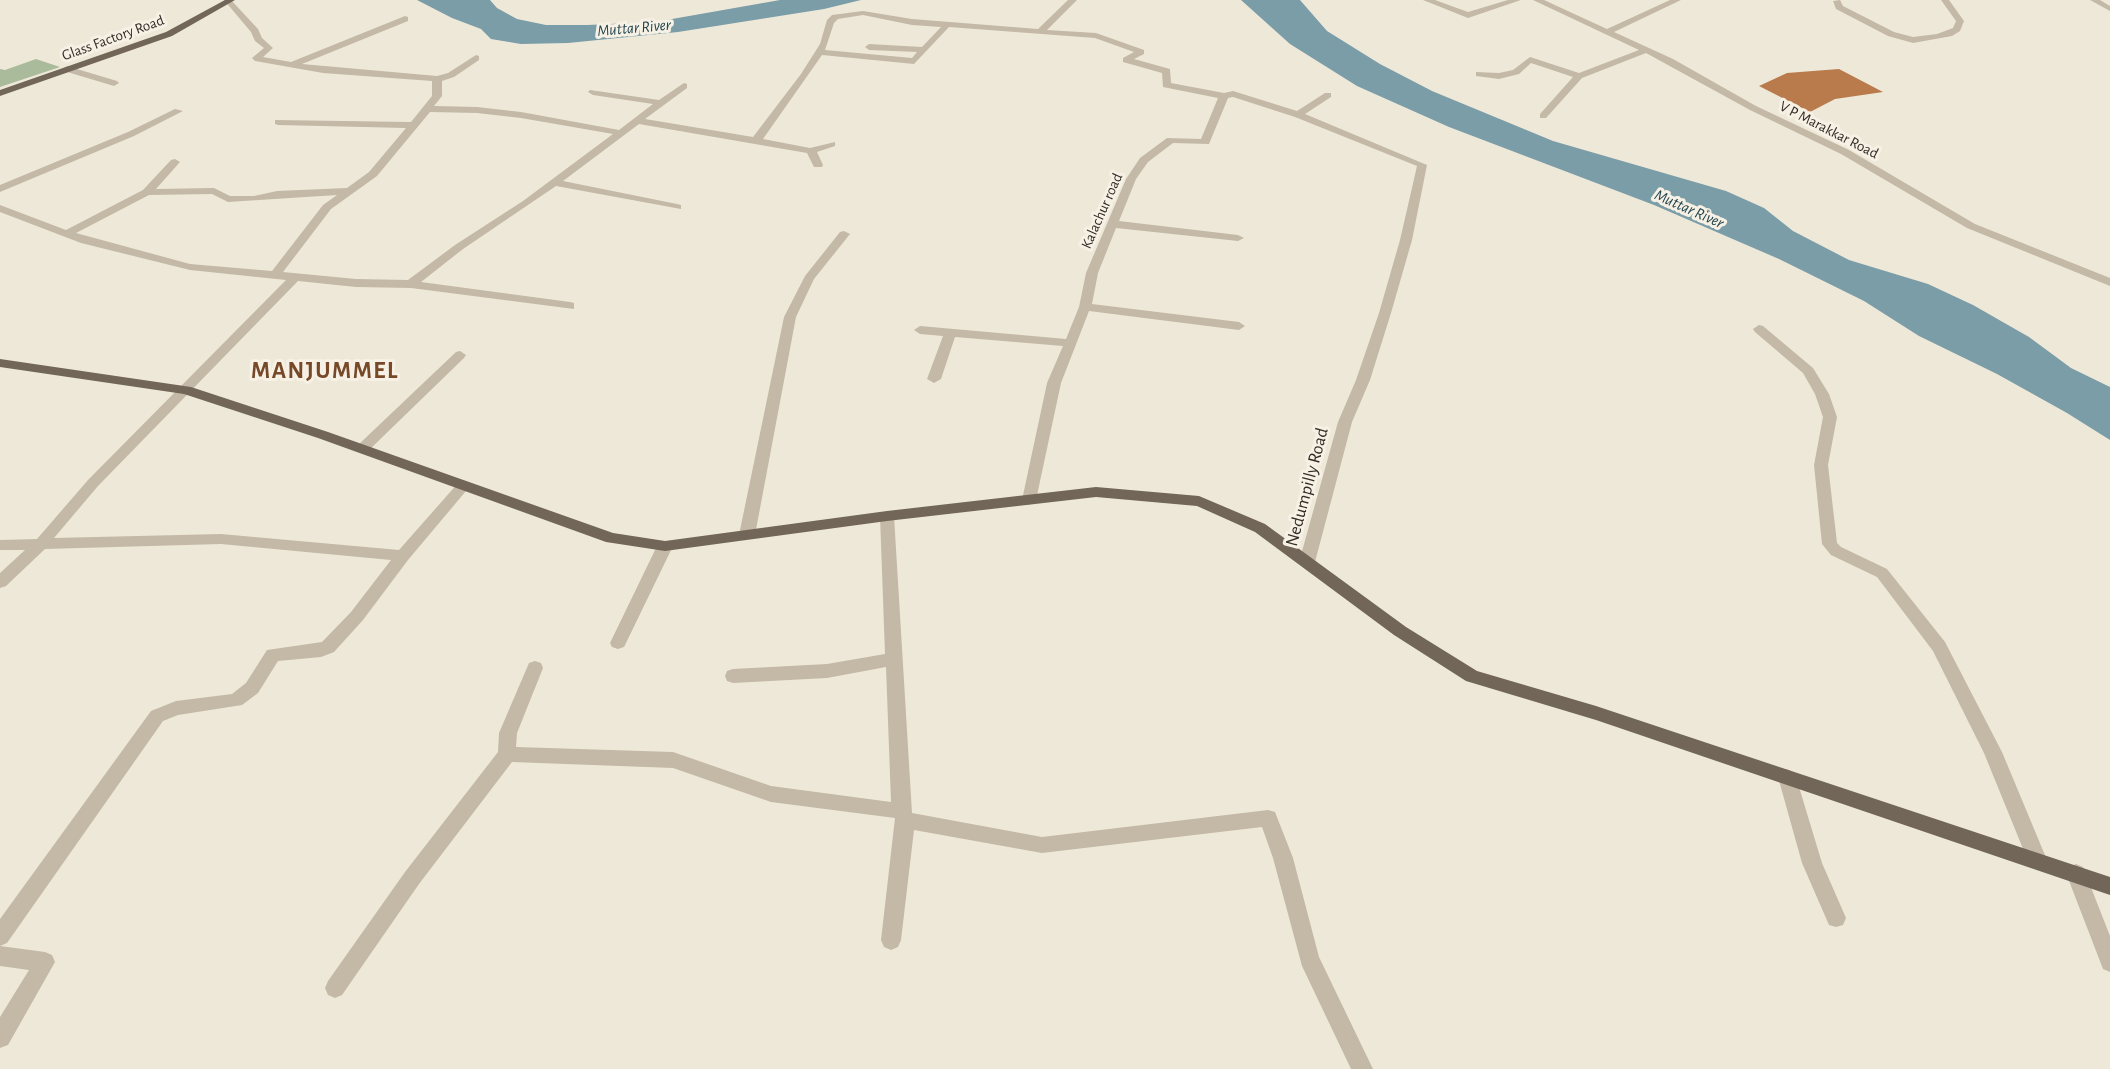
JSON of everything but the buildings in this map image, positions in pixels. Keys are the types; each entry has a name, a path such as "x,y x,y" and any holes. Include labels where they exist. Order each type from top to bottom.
{"main road":[{"name":"Glass Factory Road","path":"0,93 169,34 229,1"},
{"path":"0,363 186,390 362,449 611,538 664,546 887,516 1096,492 1199,501 1260,528 1400,631 1472,676 1596,713 2110,886"}],"street":[{"path":"1039,33 1073,0"},
{"path":"1427,0 1468,15 1517,0"},
{"name":"V P Marakkar Road","path":"1537,0 1670,61 1753,108 1845,152 1971,226 2110,282"},
{"path":"1607,32 1677,0"},
{"path":"1837,1 1839,7 1891,34 1913,40 1943,36 1957,29 1960,21 1945,0"},
{"path":"2094,0 2110,9"},
{"path":"229,1 255,31 258,39 269,48 256,58 323,70 437,79 450,75 476,58"},
{"path":"755,140 764,133 821,48 830,22 836,17 848,14 863,13 912,22 1096,36 1141,52 1126,60 1167,71 1166,85 1224,96 1233,94 1298,115 1328,95"},
{"path":"293,65 405,19"},
{"path":"821,48 914,61 947,25"},
{"path":"1543,116 1579,76 1647,50"},
{"path":"1479,74 1499,76 1516,72 1530,60 1579,76"},
{"path":"67,69 114,83"},
{"path":"275,275 327,207 372,174 415,125 437,96 437,79"},
{"path":"411,284 459,247 555,183 684,86"},
{"path":"593,92 662,103"},
{"name":"Kalachur road","path":"1029,500 1054,383 1085,307 1092,273 1131,179 1144,160 1171,140 1205,142 1224,96"},
{"path":"428,109 477,110 521,115 621,133"},
{"path":"0,189 131,134 178,111"},
{"name":"Nedumpilly Road","path":"1298,115 1422,165 1406,240 1385,313 1363,380 1345,422 1307,562"},
{"path":"278,122 415,125"},
{"path":"637,122 811,151 831,144"},
{"path":"811,151 818,165"},
{"path":"68,233 147,192 175,162"},
{"path":"555,183 677,207"},
{"path":"147,192 214,191 228,199 254,199 277,194 351,191"},
{"path":"0,208 84,241 190,267 356,284 411,284 570,306"},
{"path":"1112,224 1238,238"},
{"path":"747,535 790,316 809,278 844,234"},
{"path":"0,582 40,544 93,483 294,278"},
{"path":"1085,307 1239,326"},
{"path":"1759,329 1808,371 1822,394 1830,417 1821,465 1830,544 1836,551 1882,573 1939,647 1993,752 2037,860"},
{"path":"920,330 1071,343"},
{"path":"934,379 950,332"},
{"path":"362,449 460,355"},
{"path":"0,936 157,716 176,708 236,700 252,688 273,655 321,651 328,646 357,616 403,556 464,485"},
{"path":"887,516 904,815 891,940"},
{"path":"0,545 221,539 403,556"},
{"path":"618,643 664,546"},
{"path":"733,676 828,671 894,659"},
{"path":"335,988 412,878 507,754 508,733 536,668"},
{"path":"507,754 673,760 771,794 904,815 1042,845 1268,818 1283,858 1309,959 1362,1069"},
{"path":"1787,777 1812,864 1836,918"},
{"path":"2076,873 2110,962"},
{"path":"0,956 45,962 0,1037"}],"green space":[{"path":"36,59 60,67 0,87 0,69 5,70"}],"water":[{"name":"Muttar River","path":"417,0 490,0 497,8 517,19 546,25 587,25 655,22 780,0 861,0 824,9 678,32 568,43 521,44 491,39 481,29 452,18"},
{"name":"Muttar River","path":"1241,0 1300,0 1327,31 1380,64 1432,91 1553,141 1726,191 1764,208 1793,231 1849,260 1928,284 1973,305 2029,337 2071,368 2110,387 2110,440 1997,374 1919,336 1864,301 1779,259 1654,205 1449,127 1357,86 1290,44"}],"district":[{"name":"MANJUMMEL","path":"325,371"}]}
